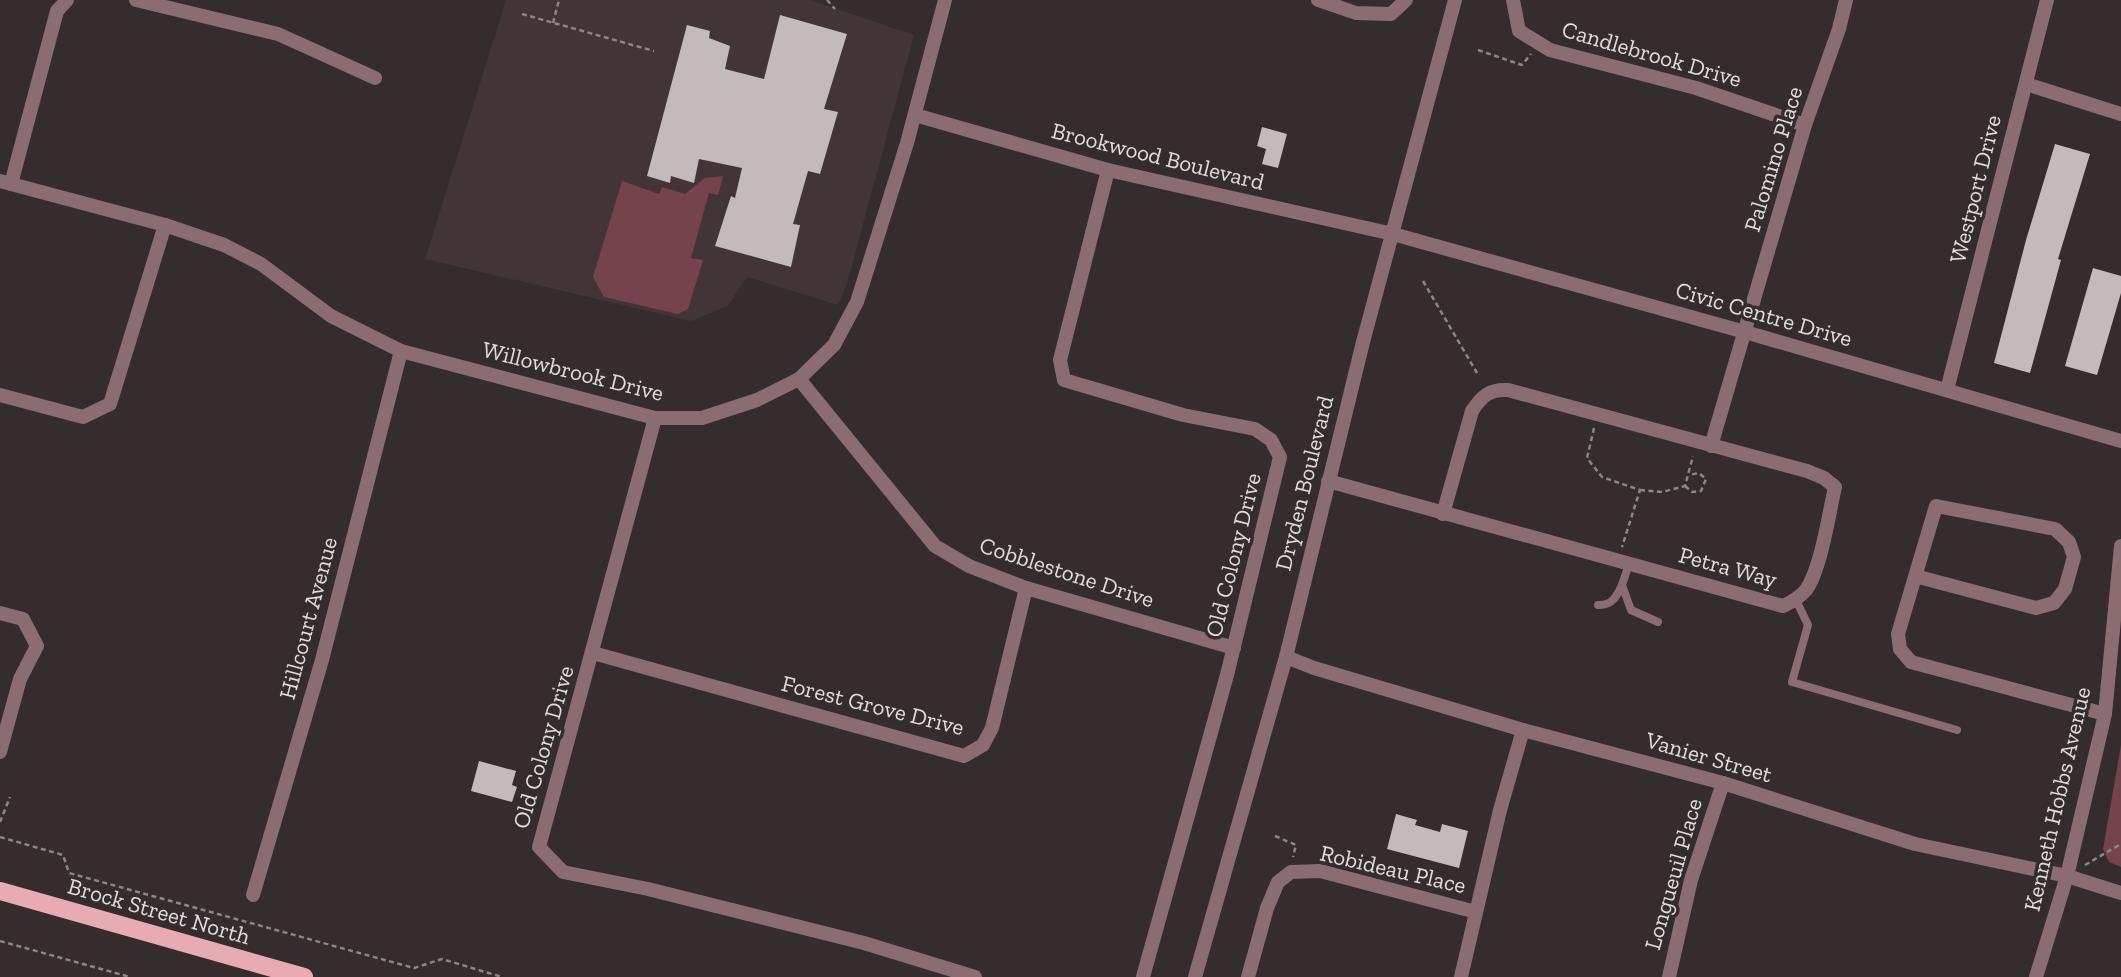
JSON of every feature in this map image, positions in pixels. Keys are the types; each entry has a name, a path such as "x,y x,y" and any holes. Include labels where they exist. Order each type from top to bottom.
{"main road":[{"name":"Brock Street North","path":"0,891 304,977"}],"street":[{"path":"6,183 57,11 66,0"},
{"path":"136,0 278,34 375,78"},
{"name":"Willowbrook Drive","path":"6,183 165,225 224,245 261,264 331,316 401,351 655,418 702,418 757,400 799,379 834,345 857,302 915,115 945,0"},
{"path":"1318,0 1356,13 1391,13 1406,0"},
{"name":"Dryden Boulevard","path":"1195,977 1286,657 1328,481 1455,0"},
{"name":"Candlebrook Drive","path":"1513,0 1519,31 1550,50 1696,88 1805,125"},
{"name":"Palomino Place","path":"1745,332 1805,125 1839,29 1846,0"},
{"name":"Westport Drive","path":"1947,390 2047,0"},
{"path":"2026,83 2121,114"},
{"name":"Brookwood Boulevard","path":"915,115 1108,170 1393,234"},
{"name":"Old Colony Drive","path":"1108,170 1060,360 1064,380 1183,415 1255,429 1271,440 1280,457 1234,648 1143,977"},
{"path":"0,395 83,417 110,404 165,225"},
{"name":"Civic Centre Drive","path":"1393,234 2121,441"},
{"path":"1704,444 1745,332"},
{"name":"Hillcourt Avenue","path":"253,895 322,660 401,351"},
{"name":"Cobblestone Drive","path":"799,379 935,546 968,566 1026,588 1234,648"},
{"name":"Petra Way","path":"1328,481 1443,514 1783,606 1796,600 1807,589 1815,571 1835,487 1824,478 1807,471 1496,389 1480,398 1472,411 1443,514"},
{"name":"Old Colony Drive","path":"655,418 539,847 563,872 648,888 864,943 975,977"},
{"path":"1915,576 2036,608 2054,603 2064,589 2074,557 2069,542 2055,529 1936,506 1915,576 1898,634 1900,649 1911,662 2105,714"},
{"name":"Kenneth Hobbs Avenue","path":"2036,977 2067,876 2105,714 2121,546"},
{"name":"Forest Grove Drive","path":"593,653 964,755 983,745 992,728 1026,588"},
{"path":"0,613 23,619 37,646 20,679 0,752"},
{"name":"Vanier Street","path":"1286,657 1314,668 1523,730 1723,783 1916,844 2067,876 2121,892"},
{"name":"Robideau Place","path":"1461,977 1500,810 1523,730"},
{"name":"Longueuil Place","path":"1669,977 1691,880 1723,783"},
{"name":"Robideau Place","path":"1248,977 1272,895 1278,882 1291,872 1320,871 1476,912"}],"lane":[{"path":"1598,605 1606,605 1616,598 1622,585 1623,562"},
{"path":"1622,585 1631,610 1657,622"},
{"path":"1796,600 1808,625 1793,682 1957,730"}],"path":[{"path":"553,23 559,0"},
{"path":"827,0 835,9"},
{"path":"522,14 654,51"},
{"path":"1479,50 1522,65 1539,43"},
{"path":"1423,281 1477,373"},
{"path":"1597,415 1587,458 1602,477 1640,490 1662,492 1685,486"},
{"path":"1685,486 1704,444"},
{"path":"1685,486 1692,492 1700,491 1706,480 1699,473 1688,475"},
{"path":"1623,562 1640,490"},
{"path":"0,822 9,797"},
{"path":"1275,836 1296,845 1291,872"},
{"path":"0,837 63,855 69,873 94,880 414,968 442,959 502,977"},
{"path":"2067,876 2121,844"},
{"path":"0,941 130,977"}],"shaded area":[{"path":"506,0 810,0 914,35 847,284 838,305 747,277 728,306 691,321 425,259"},
{"path":"723,176 718,195 709,193 691,258 703,260 688,309 678,314 604,297 593,277 622,181 659,194 662,187 685,194 705,178"},
{"path":"2121,745 2121,867 2109,862 2103,849"}],"building":[{"path":"780,15 847,34 824,109 838,112 820,174 808,171 793,224 800,225 791,267 715,246 731,196 735,198 742,168 699,159 694,183 671,176 670,183 647,176 687,25 710,31 709,38 730,46 725,69 764,79"},
{"path":"1262,127 1287,134 1278,168 1262,164 1266,149 1257,146"},
{"path":"2055,144 2090,154 2058,259 2061,260 2030,373 1994,363 2026,240"},
{"path":"2093,268 2121,276 2121,293 2097,375 2065,366"},
{"path":"479,761 516,771 512,785 517,787 512,802 471,791"},
{"path":"1396,814 1417,820 1415,825 1440,832 1442,824 1468,831 1459,868 1387,849"}]}
